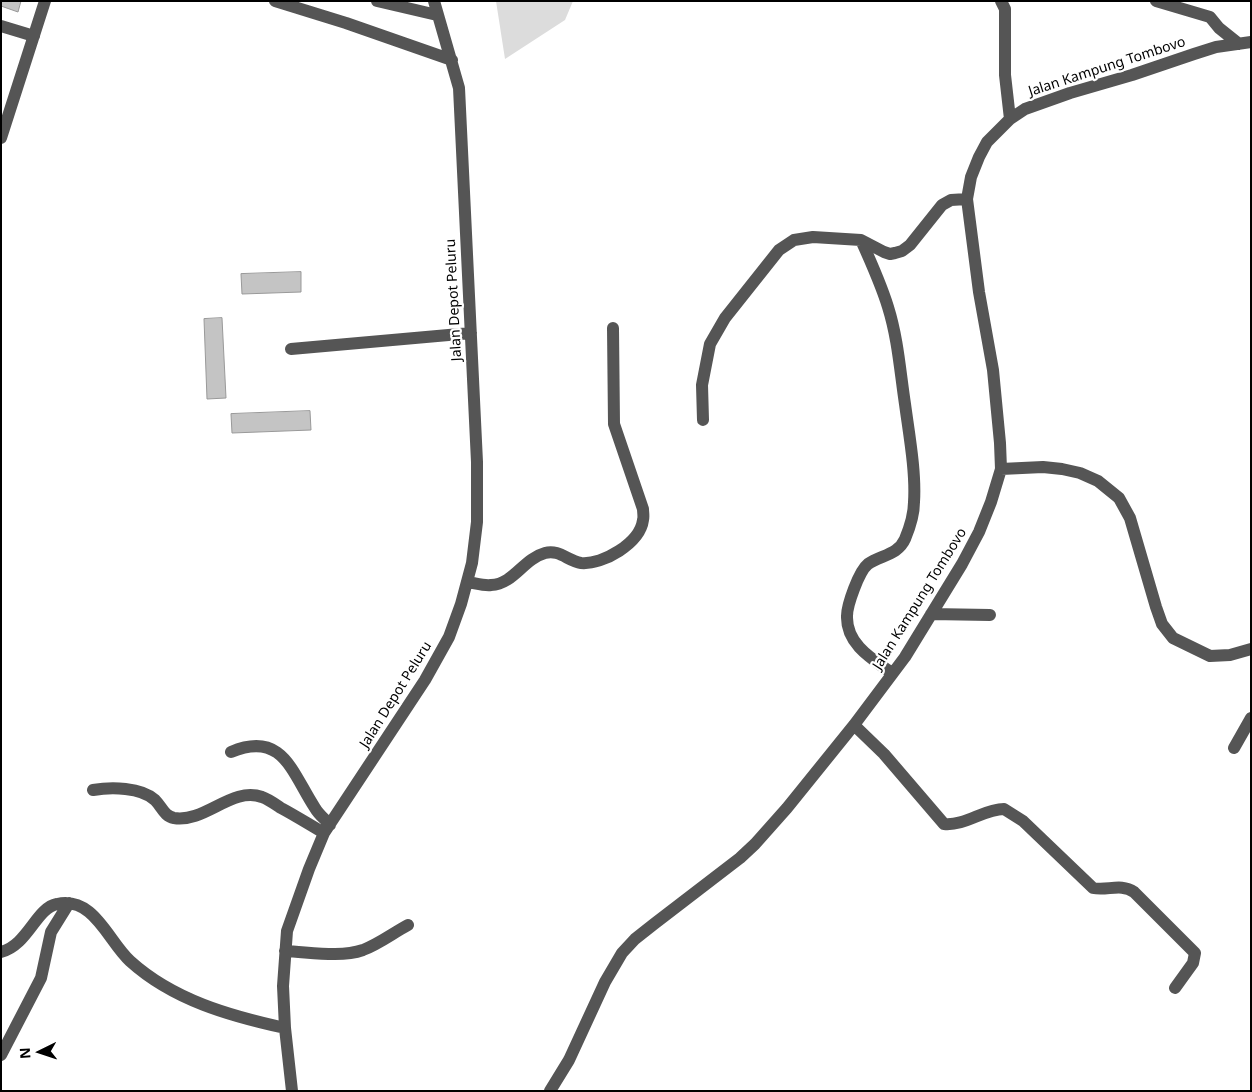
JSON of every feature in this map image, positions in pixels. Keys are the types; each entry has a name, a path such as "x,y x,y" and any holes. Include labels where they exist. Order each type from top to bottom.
{"street":[{"path":"1,138 45,1"},
{"path":"275,1 346,23 452,60"},
{"path":"377,1 437,15"},
{"name":"Jalan Depot Peluru","path":"292,1091 285,1028 283,986 287,931 298,898 327,829 425,680 449,637 468,582 477,522 478,462 459,88 434,1"},
{"path":"1001,1 1005,9 1005,75 1010,119"},
{"path":"1156,1 1210,17 1219,28 1245,43"},
{"path":"1,26 34,36"},
{"name":"Jalan Kampung Tombovo","path":"550,1091 569,1060 605,982 622,954 635,940 674,908 713,880 755,844 787,808 905,657 962,564 979,532 1001,469 993,370 976,273 967,199 971,177 987,142 1010,119 1026,109 1070,93 1216,47 1245,43"},
{"path":"703,420 702,385 710,344 725,318 779,250 794,240 804,238 861,240 890,254 902,251 910,245 942,205 951,200 967,199"},
{"path":"861,240 882,287 897,342 910,440 914,499 911,520 904,542 887,556 868,564 862,571 847,615 848,628 858,647 868,657 892,673"},
{"path":"468,582 489,586 501,584 508,581 533,557 550,552 557,552 580,562 594,563 607,559 625,546 636,534 643,521 643,509 614,424 613,328"},
{"path":"292,349 471,332"},
{"path":"1001,469 1043,467 1062,469 1080,473 1098,481 1118,498 1130,518 1162,624 1173,638 1210,656 1249,652"},
{"path":"931,614 990,615"},
{"path":"1234,748 1251,718"},
{"path":"854,724 901,771 944,824 960,822 1004,809 1023,821 1089,885 1098,889 1126,887 1134,892 1195,953 1193,963 1176,988"},
{"path":"231,752 250,745 262,745 279,754 298,778 327,829"},
{"path":"93,790 108,788 124,789 149,796 155,800 166,815 179,818 208,810 240,796 261,796 327,829"},
{"path":"1,1055 41,978 51,932 69,903"},
{"path":"1,952 19,943 41,914 55,904 69,903 82,907 93,914 122,954 159,984 186,998 240,1018 285,1028"},
{"path":"285,951 346,953 363,950 408,924"}],"shaded area":[{"path":"496,1 573,1 565,20 505,59"}],"building":[{"path":"1,1 21,1 18,12 1,6"},
{"path":"301,272 301,292 242,294 241,274"},
{"path":"222,318 226,398 207,399 204,319"},
{"path":"310,411 311,430 232,433 231,414"}]}
